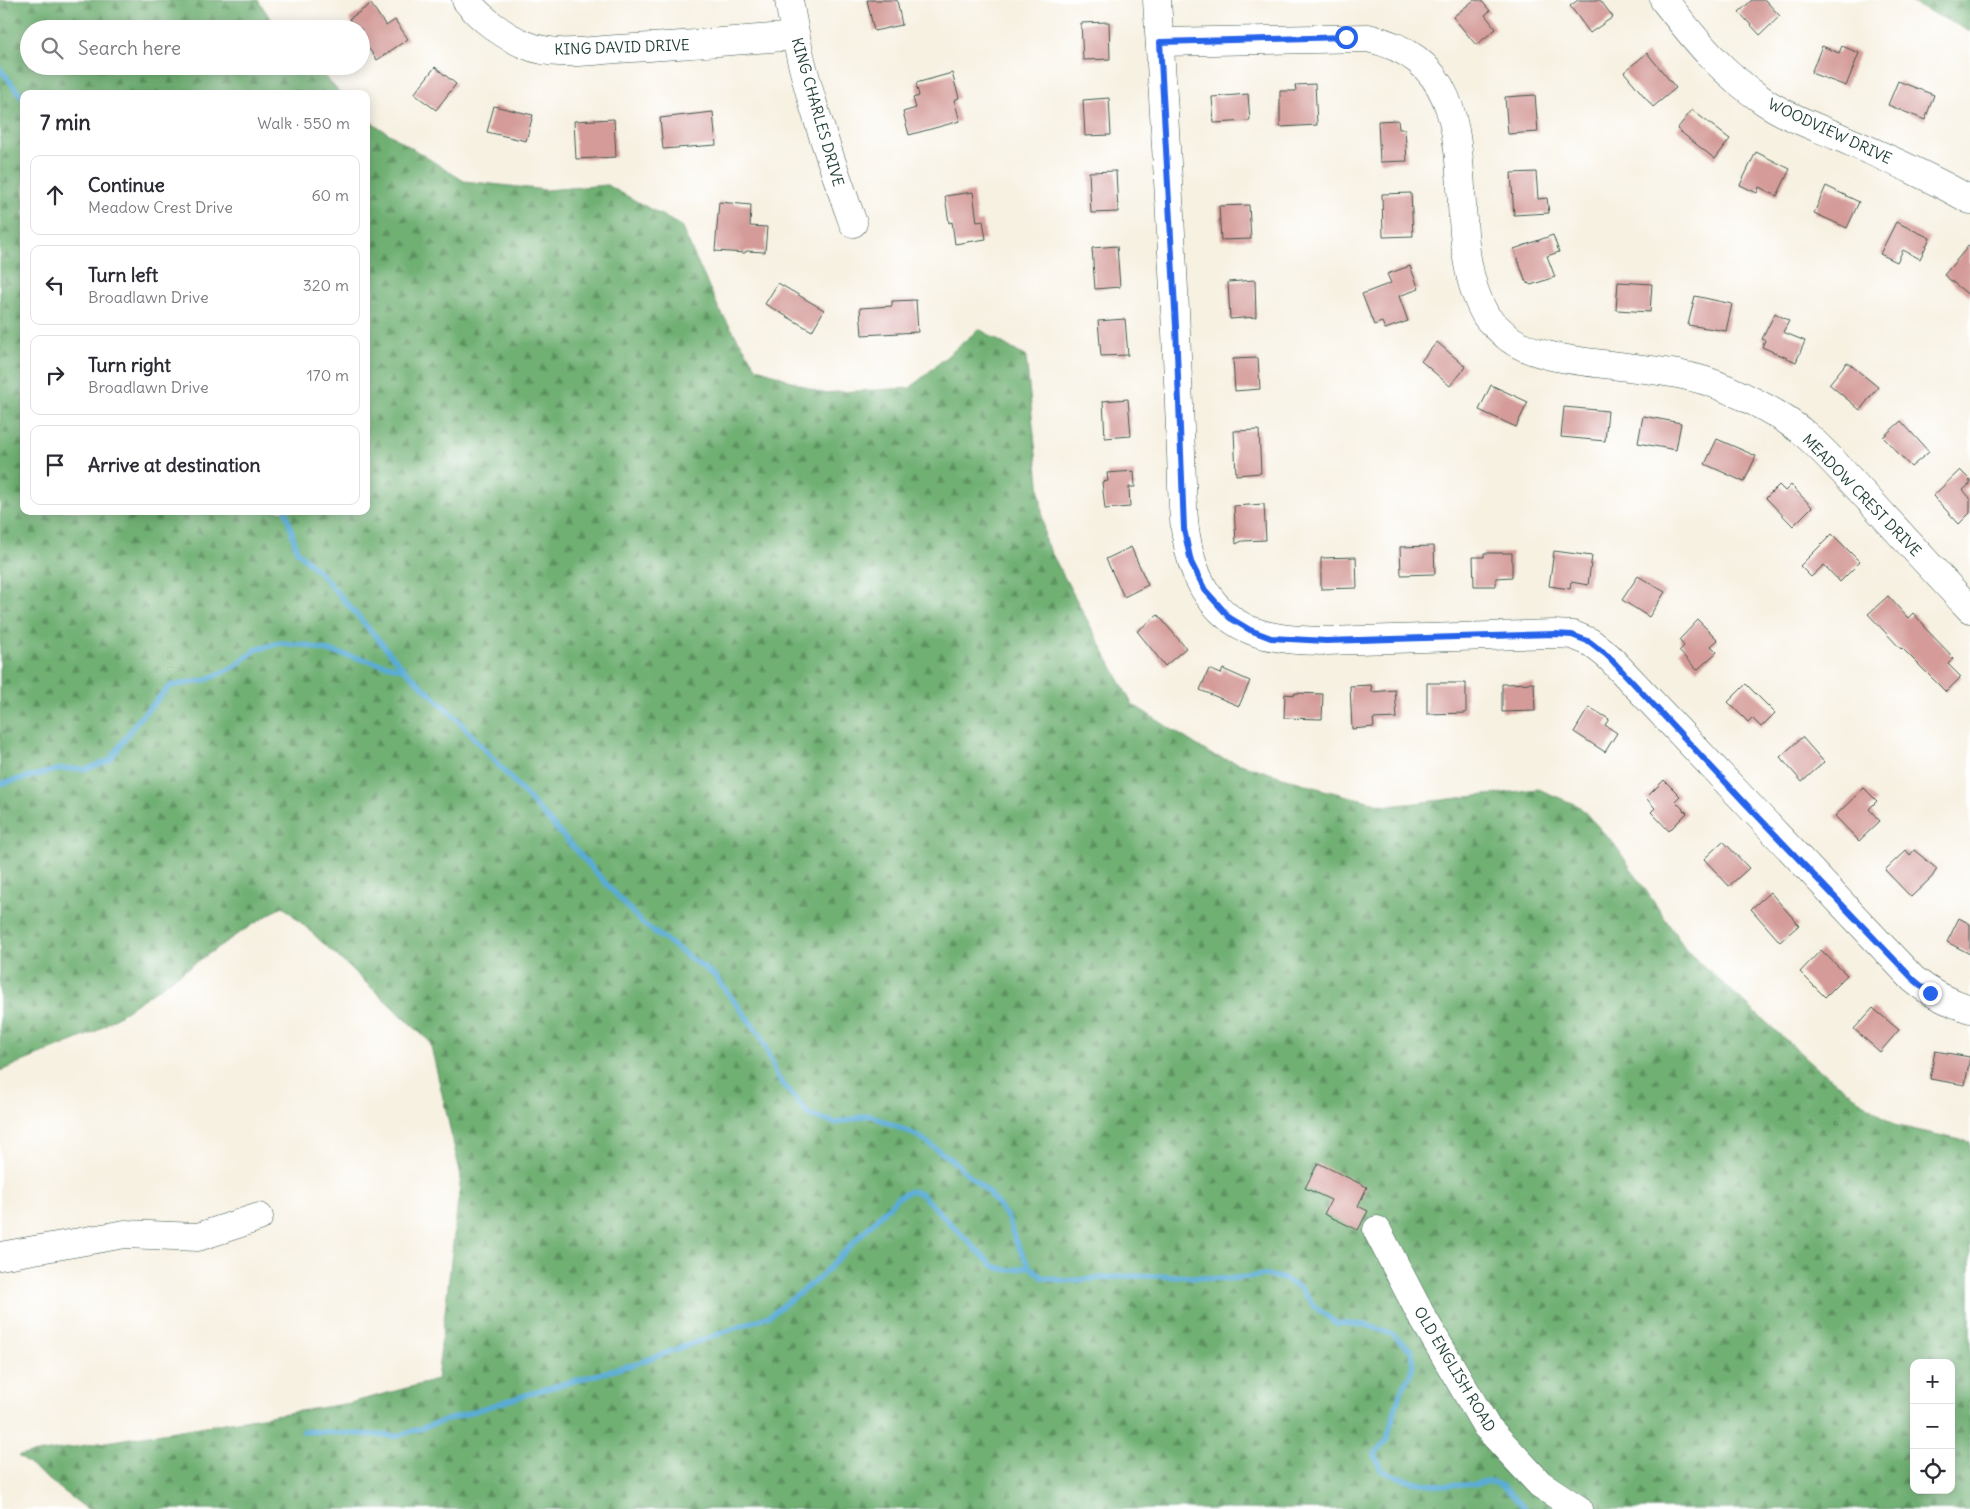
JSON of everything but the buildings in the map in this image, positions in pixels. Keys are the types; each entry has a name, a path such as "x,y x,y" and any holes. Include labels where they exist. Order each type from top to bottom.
{"street":[{"name":"KING DAVID DRIVE","path":"466,0 487,21 508,35 527,46 550,51 632,48 795,36"},
{"name":"KING CHARLES DRIVE","path":"789,0 795,36 825,145 852,223"},
{"path":"1157,0 1176,327 1184,529 1191,562 1205,590 1216,604 1230,618 1250,630 1271,638 1296,641 1534,633 1572,635 1590,642 1608,656 1913,979 1930,993 1948,1002 1970,1009"},
{"name":"WOODVIEW DRIVE","path":"1664,0 1702,48 1734,80 1766,103 1804,122 1935,179 1970,200"},
{"name":"MEADOW CREST DRIVE","path":"1160,42 1368,38 1389,42 1410,53 1424,64 1436,81 1446,97 1453,115 1458,137 1468,263 1487,317 1506,337 1529,349 1554,357 1697,379 1726,388 1779,417 1805,434 1834,462 1970,609"},
{"path":"0,1256 125,1234 198,1237 258,1217"},
{"name":"OLD ENGLISH ROAD","path":"1378,1230 1420,1313 1486,1426 1540,1484 1578,1509"}],"green space":[{"path":"0,0 258,0 273,20 20,20 20,75 323,75 337,90 20,90 20,515 370,515 370,120 464,181 546,190 607,185 681,226 719,309 756,367 821,393 910,388 979,329 1026,357 1045,541 1132,704 1212,755 1324,790 1389,806 1538,789 1579,806 1615,845 1687,951 1817,1068 1894,1125 1970,1142 1970,1509 87,1509 18,1456 350,1403 437,1380 461,1176 430,1042 283,906 236,935 95,1032 0,1071"},
{"path":"1907,0 1970,0 1970,32 1967,30"}],"waterway":[{"path":"0,69 20,94"},
{"path":"287,515 297,551 322,575 404,669 456,718 642,923 714,975 761,1036 778,1078 809,1115 836,1123 870,1115 918,1136 952,1160 988,1192 1008,1218 1015,1240 1029,1266 1042,1277 1065,1281 1128,1276 1227,1279 1265,1275 1282,1278 1300,1288 1314,1306 1336,1323 1367,1325 1392,1334 1411,1350 1414,1362 1409,1377 1400,1393 1387,1439 1375,1454 1381,1470 1412,1481 1432,1484 1465,1485 1485,1482 1496,1483 1509,1491 1525,1509"},
{"path":"0,784 61,769 87,769 110,760 138,720 170,686 206,680 236,666 255,650 280,643 304,645 403,669"},
{"path":"303,1431 397,1436 538,1391 635,1364 769,1316 818,1279 898,1197 911,1191 921,1194 992,1265 1010,1270 1029,1266"}],"route":[{"path":"1346,37 1160,42 1176,327 1184,529 1191,562 1205,590 1230,618 1250,630 1271,638 1296,641 1326,641 1534,633 1572,635 1590,642 1608,656 1913,979 1930,993"}]}
